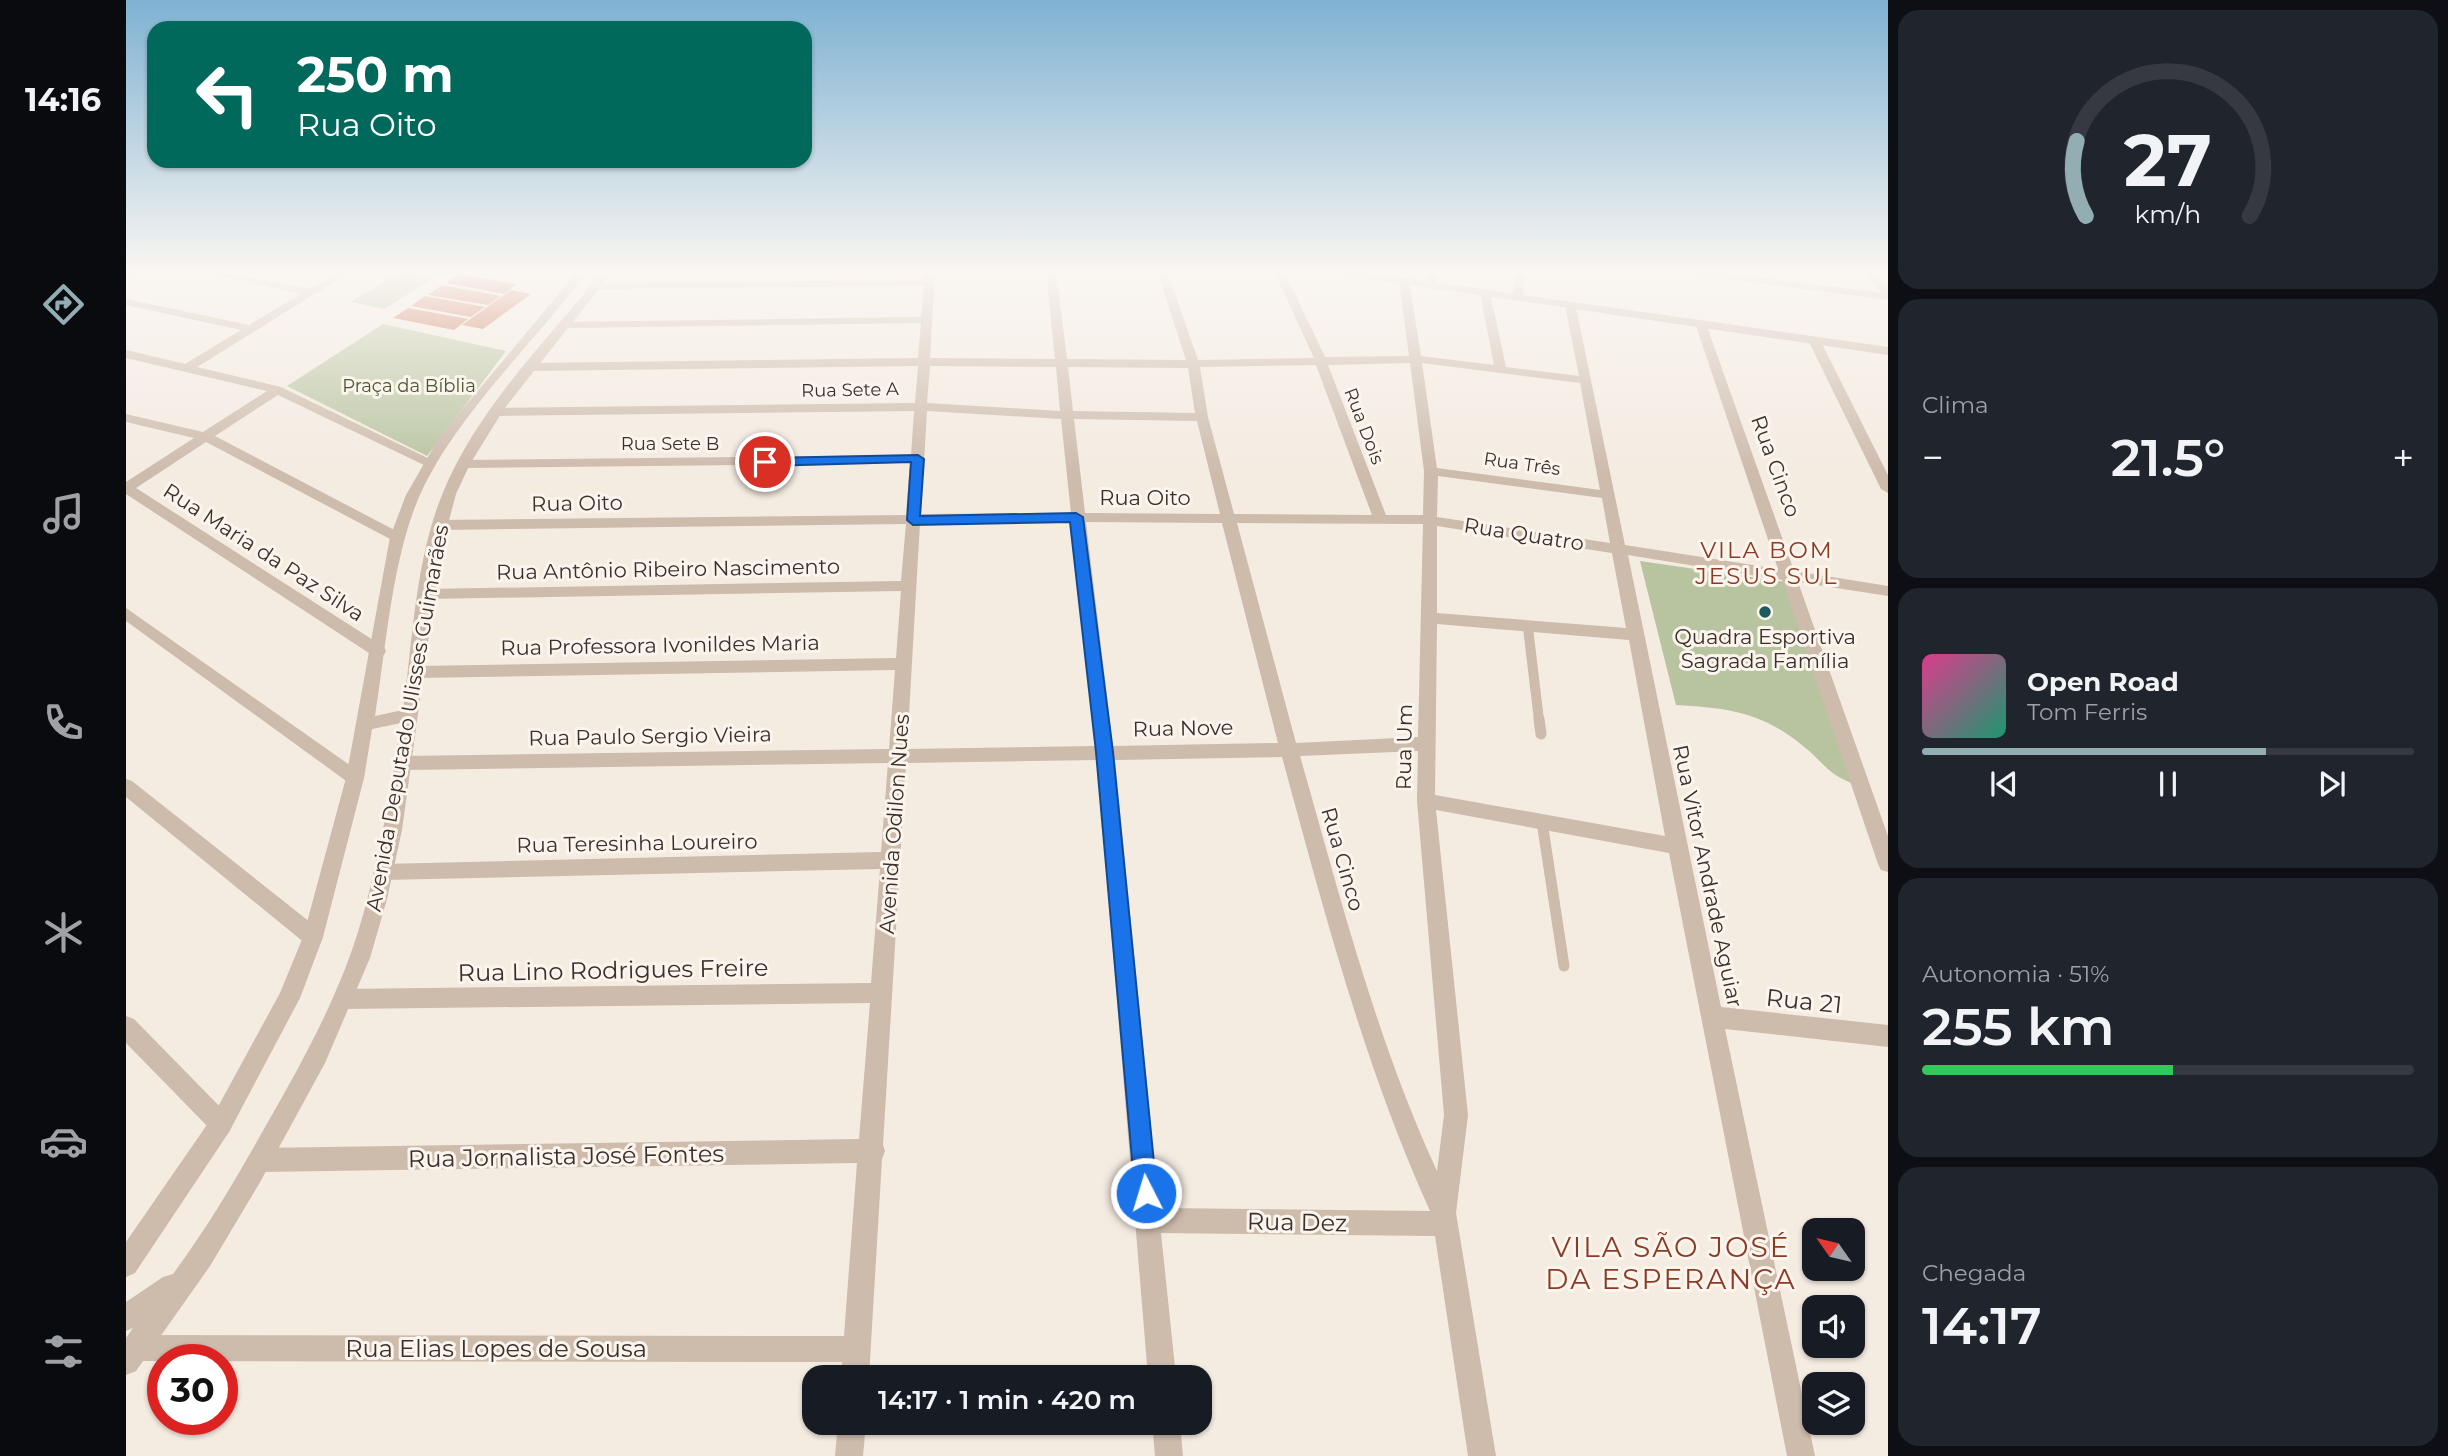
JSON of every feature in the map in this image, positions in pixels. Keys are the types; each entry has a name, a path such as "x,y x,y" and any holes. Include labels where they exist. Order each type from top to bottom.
{"street":[{"path":"189,368 234,339"},
{"name":"Avenida Deputado Ulisses Guimarães","path":"126,1264 221,1124 289,998 313,937 355,778 397,537 429,462 528,339"},
{"name":"Avenida Deputado Ulisses Guimarães","path":"131,1355 202,1255 260,1160 344,999 368,932 383,872 403,763 439,525 464,464 498,412 554,339"},
{"name":"Avenida Odilon Nues","path":"856,1365 873,1151 926,339"},
{"path":"1060,339 1076,517 1105,752 1161,1365"},
{"name":"Rua Cinco","path":"1184,339 1289,750 1350,969 1387,1077 1445,1218 1482,1456"},
{"name":"Rua Dois","path":"1311,339 1380,518"},
{"name":"Rua Um","path":"1414,339 1431,471 1431,618 1426,801 1456,1115 1445,1218"},
{"path":"1495,339 1501,369"},
{"name":"Rua Vitor Andrade Aguiar","path":"1577,339 1801,1456"},
{"name":"Rua Cinco","path":"1707,339 1791,575 1888,863"},
{"path":"1807,339 1888,351"},
{"path":"1814,340 1888,489"},
{"path":"126,354 277,390 429,462"},
{"path":"532,367 925,362 1192,364 1418,359 1585,380"},
{"path":"126,488 277,390"},
{"name":"Rua Sete A","path":"498,412 922,407 1068,415 1202,417"},
{"path":"126,418 206,437 397,537"},
{"name":"Rua Sete B","path":"464,464 918,459"},
{"name":"Rua Três","path":"1431,471 1608,495"},
{"name":"Rua Maria da Paz Silva","path":"126,488 378,651"},
{"name":"Rua Oito","path":"439,525 1076,517 1430,520"},
{"name":"Rua Quatro","path":"1430,520 1888,591"},
{"name":"Rua Antônio Ribeiro Nascimento","path":"427,594 910,586"},
{"path":"126,613 355,778"},
{"path":"1431,618 1637,635"},
{"name":"Rua Professora Ivonildes Maria","path":"416,672 904,664"},
{"path":"366,724 409,715"},
{"name":"Rua Nove","path":"897,755 1289,750 1426,744"},
{"name":"Rua Paulo Sergio Vieira","path":"403,763 897,755"},
{"path":"126,786 313,937"},
{"path":"1426,801 1677,846"},
{"name":"Rua Teresinha Loureiro","path":"383,872 891,860"},
{"name":"Rua Lino Rodrigues Freire","path":"344,999 883,993"},
{"name":"Rua 21","path":"1713,1017 1888,1037"},
{"path":"126,1027 221,1124"},
{"name":"Rua Jornalista José Fontes","path":"260,1160 873,1151"},
{"name":"Rua Dez","path":"1148,1220 1445,1218"},
{"path":"126,1318 168,1290 202,1255"},
{"name":"Rua Elias Lopes de Sousa","path":"131,1355 857,1349"},
{"path":"849,1456 851,1435"},
{"path":"1167,1435 1169,1456"}],"lane":[{"path":"1528,628 1541,734"},
{"path":"1542,822 1564,966"}],"green space":[{"name":"Praça da Bíblia","path":"360,339 451,339 506,351 427,456 287,386"},
{"path":"1640,561 1786,582 1855,784 1832,773 1788,735 1759,719 1728,710 1676,705"}],"place":[{"name":"Quadra Esportiva Sagrada Família","path":"1765,612"}],"district":[{"name":"VILA BOM JESUS SUL","path":"1767,563"},
{"name":"VILA SÃO JOSÉ DA ESPERANÇA","path":"1671,1263"}],"route":[{"path":"765,462 918,459 913,520 1076,517 1105,752 1146,1193"}]}
